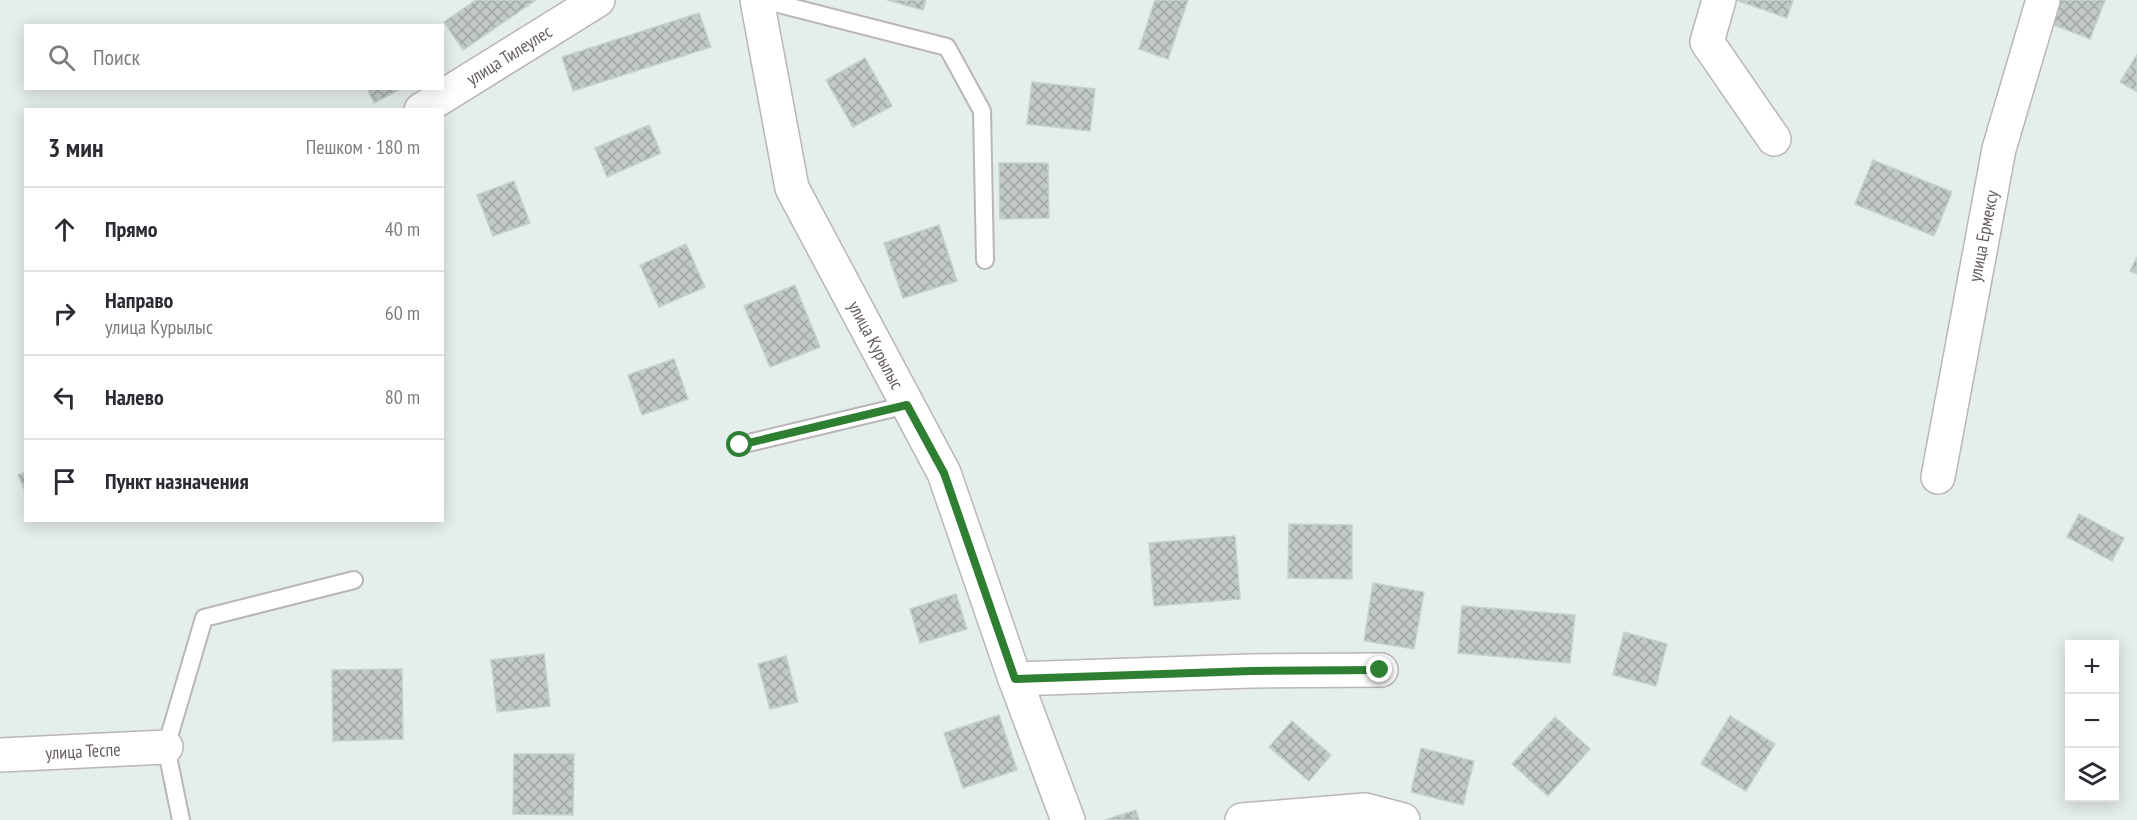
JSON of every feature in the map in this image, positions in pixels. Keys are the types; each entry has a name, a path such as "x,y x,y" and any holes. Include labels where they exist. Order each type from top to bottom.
{"street":[{"name":"улица Тилеулес","path":"424,108 598,0"},
{"name":"улица Курылыс","path":"757,0 792,188 944,473 1015,679 1068,820"},
{"path":"1719,0 1707,42 1774,139"},
{"name":"улица Ермексу","path":"1938,477 1999,149 2043,0"},
{"path":"1015,679 1251,671 1380,670"},
{"name":"улица Теспе","path":"0,755 166,747"},
{"path":"1242,820 1365,810 1403,820"}],"lane":[{"path":"764,0 947,47 982,111 985,260"},
{"path":"740,445 907,405"},
{"path":"181,820 166,747 204,618 354,580"}],"building":[{"path":"476,0 536,0 463,50 444,22"},
{"path":"887,0 926,0 923,10"},
{"path":"1155,0 1188,0 1168,59 1139,49"},
{"path":"1736,0 1793,0 1787,18"},
{"path":"2052,0 2105,0 2090,39 2044,21"},
{"path":"699,13 711,47 573,91 562,57"},
{"path":"2137,55 2137,92 2120,82"},
{"path":"865,58 892,106 853,127 826,80"},
{"path":"1032,82 1095,89 1090,131 1027,124"},
{"path":"368,90 399,90 374,103"},
{"path":"649,125 661,153 607,177 595,148"},
{"path":"1873,160 1952,192 1934,236 1855,204"},
{"path":"999,163 1048,163 1049,218 1000,219"},
{"path":"514,181 530,223 493,236 477,195"},
{"path":"939,225 957,281 903,298 884,243"},
{"path":"686,244 705,287 659,307 640,265"},
{"path":"2137,257 2137,274 2130,271"},
{"path":"795,285 820,347 770,367 744,306"},
{"path":"674,359 688,399 642,415 628,375"},
{"path":"24,473 24,488 18,475"},
{"path":"2079,514 2124,538 2112,561 2067,537"},
{"path":"1289,524 1352,525 1352,579 1288,578"},
{"path":"1235,536 1240,599 1154,606 1149,543"},
{"path":"1373,583 1424,592 1414,649 1364,641"},
{"path":"956,594 967,629 920,643 910,609"},
{"path":"1462,606 1575,615 1570,663 1458,653"},
{"path":"1624,632 1667,644 1656,686 1613,675"},
{"path":"544,654 550,706 497,712 491,660"},
{"path":"786,656 798,702 770,709 758,664"},
{"path":"402,669 403,739 333,741 332,670"},
{"path":"999,715 1017,770 963,788 944,733"},
{"path":"1730,716 1775,744 1746,791 1701,764"},
{"path":"1555,717 1590,749 1548,796 1512,764"},
{"path":"1292,721 1331,755 1309,781 1269,747"},
{"path":"1421,748 1474,761 1463,805 1411,792"},
{"path":"514,754 574,754 573,815 513,814"},
{"path":"1136,810 1139,820 1105,820"}],"route":[{"path":"740,445 907,405 944,473 1015,679 1251,671 1380,670"}]}
